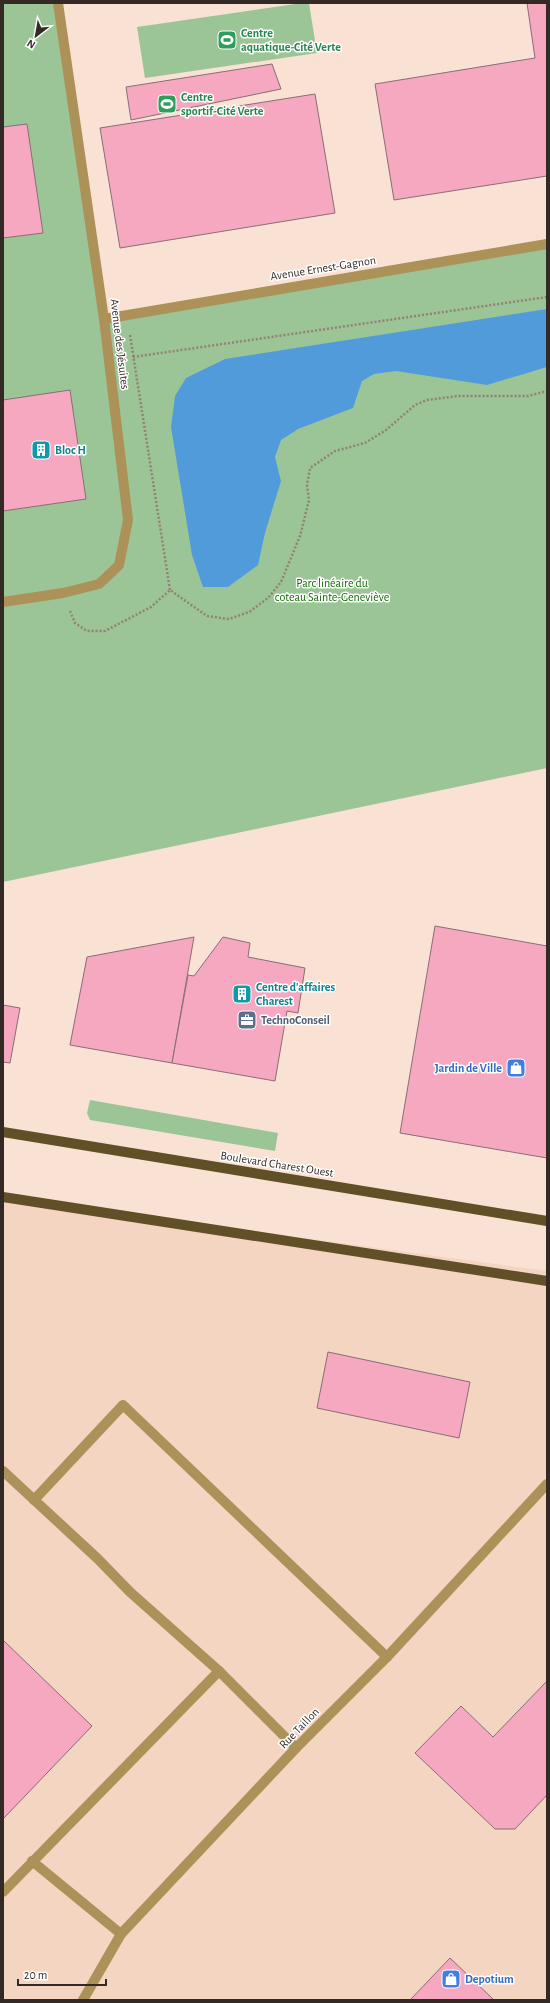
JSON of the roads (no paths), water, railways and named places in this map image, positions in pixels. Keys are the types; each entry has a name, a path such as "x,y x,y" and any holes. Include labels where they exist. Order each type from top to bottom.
{"main road":[{"name":"Boulevard Charest Ouest","path":"3,1132 547,1221"},
{"path":"3,1197 547,1281"}],"street":[{"name":"Avenue des Jésuites","path":"3,602 63,593 99,584 119,565 128,520 104,319 58,3"},
{"name":"Avenue Ernest-Gagnon","path":"104,319 547,244"},
{"path":"34,1500 123,1405 387,1657"},
{"path":"3,1471 130,1592 219,1671 296,1748"},
{"name":"Rue Taillon","path":"83,2000 120,1934 296,1748 387,1657 547,1484"},
{"path":"3,1892 219,1671"},
{"path":"32,1861 120,1934"}],"water":[{"path":"547,309 547,367 487,385 396,371 374,374 362,381 353,408 298,429 281,440 275,457 281,481 265,533 258,565 228,587 203,587 192,555 171,427 175,396 186,378 225,359"}],"place":[{"name":"Centre aquatique-Cité Verte","path":"227,40"},
{"name":"Centre sportif-Cité Verte","path":"167,104"},
{"name":"Bloc H","path":"41,450"},
{"name":"Centre d'affaires Charest","path":"242,994"},
{"name":"TechnoConseil","path":"247,1020"},
{"name":"Jardin de Ville","path":"516,1068"},
{"name":"Depotium","path":"451,1979"}],"park label":[{"name":"Parc linéaire du coteau Sainte-Geneviève","path":"332,590"}]}
